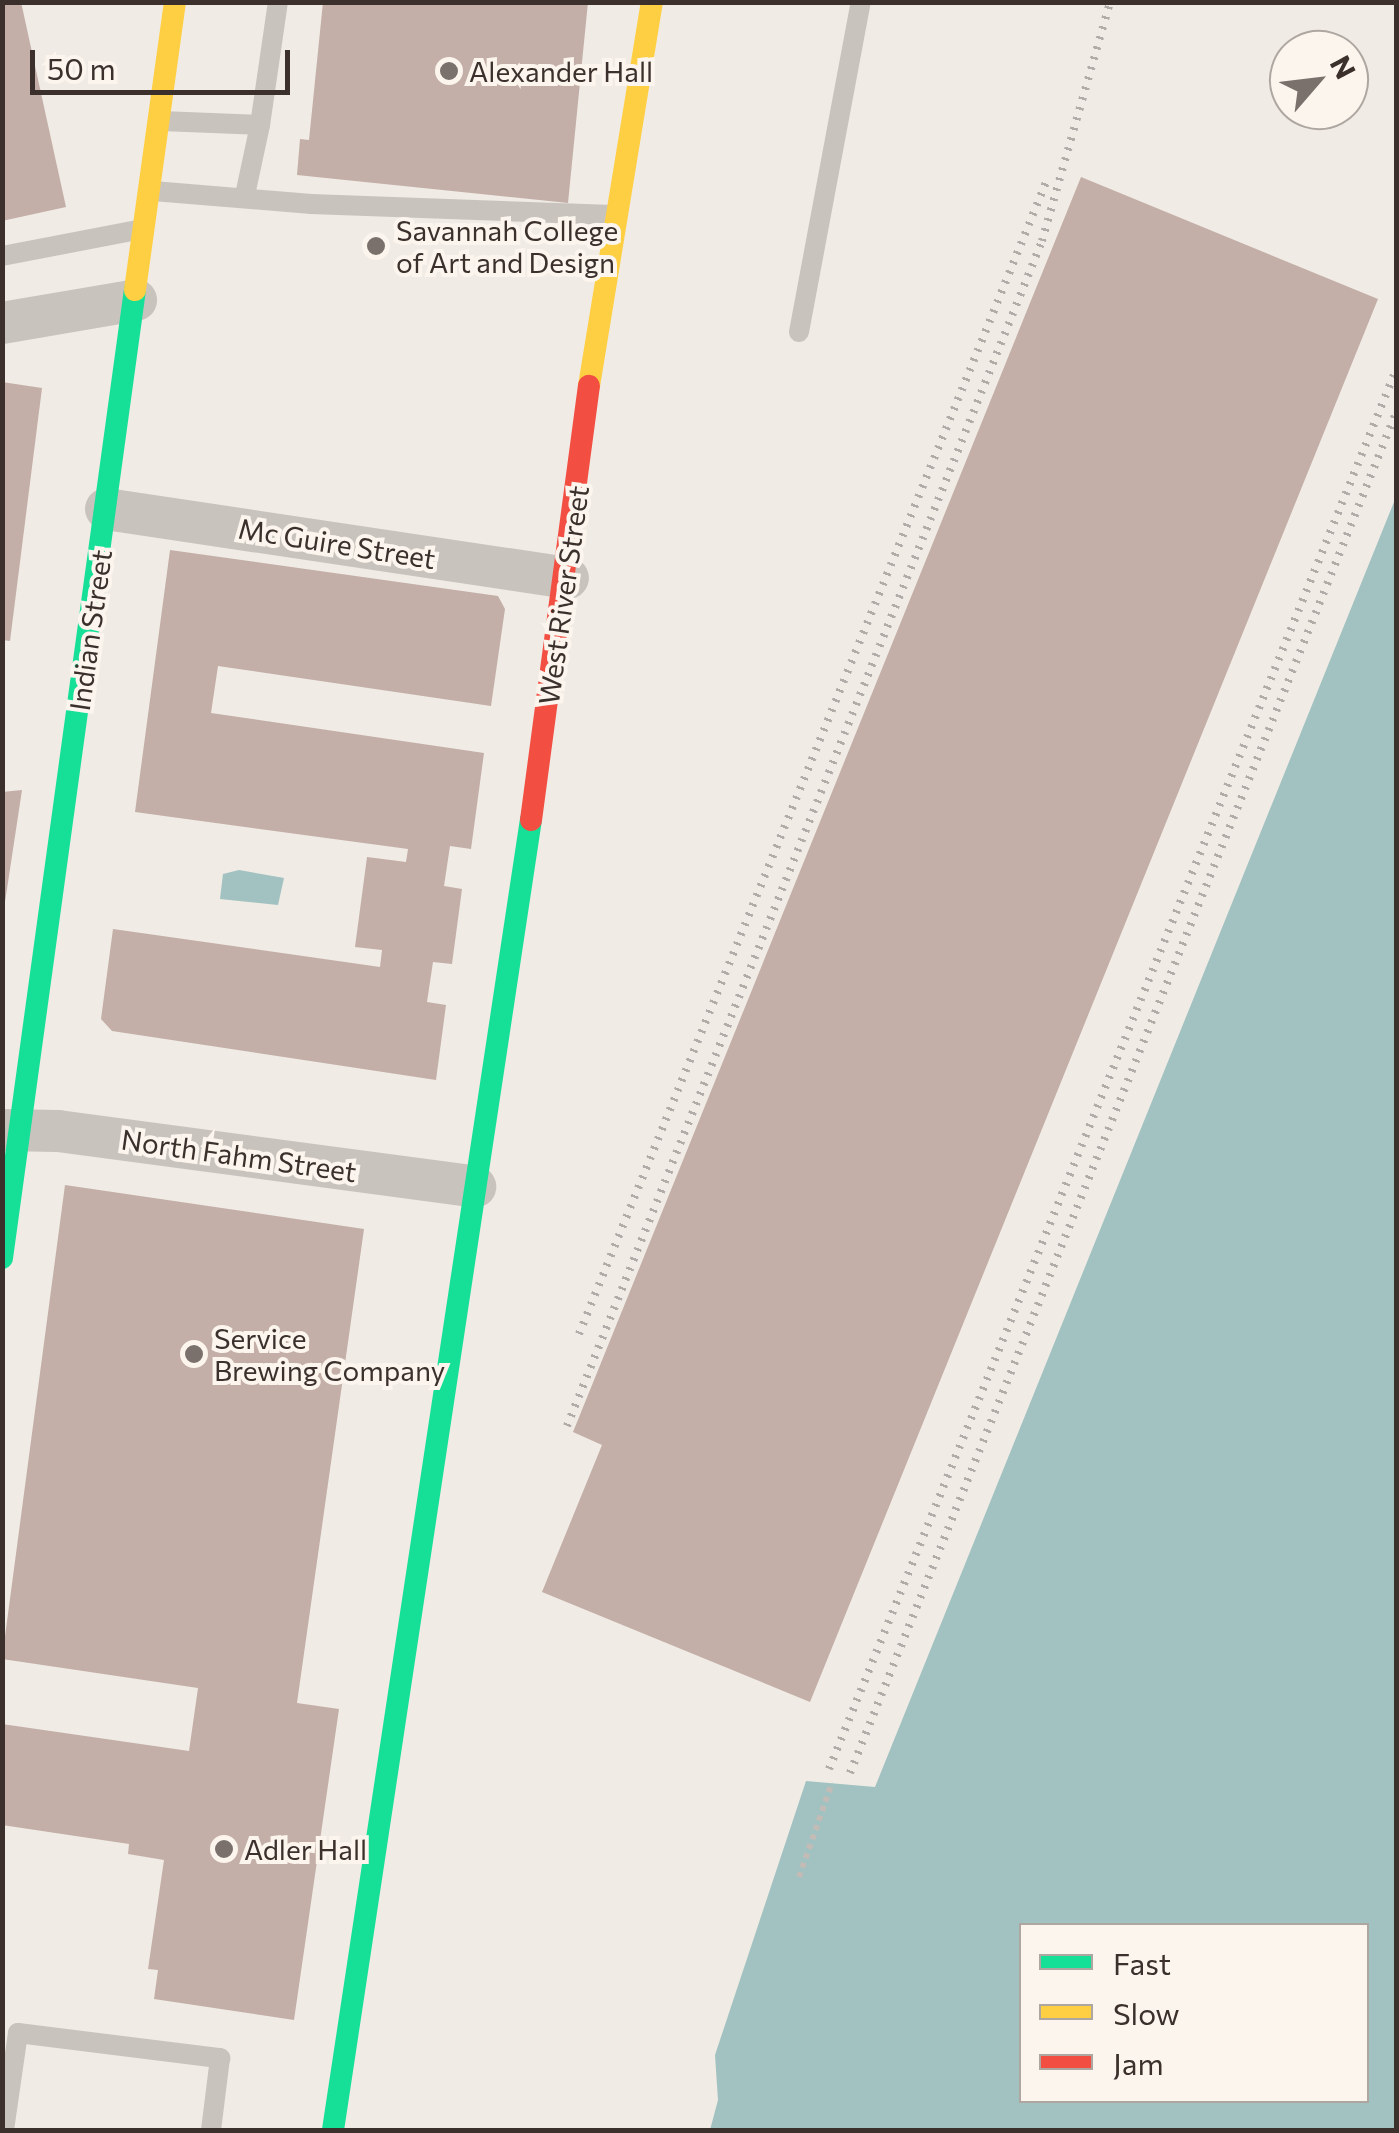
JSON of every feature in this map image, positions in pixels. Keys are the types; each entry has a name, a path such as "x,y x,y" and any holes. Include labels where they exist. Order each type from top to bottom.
{"street":[{"name":"Indian Street","path":"2,1258 12,1128 106,509 174,2"},
{"name":"West River Street","path":"333,2130 568,578 594,337 652,2"},
{"path":"2,323 136,300"},
{"name":"Mc Guire Street","path":"106,509 568,578"},
{"name":"North Fahm Street","path":"12,1128 475,1187"}],"lane":[{"path":"245,195 278,2"},
{"path":"798,332 861,2"},
{"path":"159,121 260,125"},
{"path":"151,190 329,205 616,215"},
{"path":"2,256 146,228"},
{"path":"4,2130 18,2033 220,2058 211,2130"}],"path":[{"path":"799,1876 832,1783"}],"water":[{"path":"1396,497 1396,2130 710,2130 718,2100 715,2055 806,1781 875,1787"},
{"path":"239,870 284,878 278,905 220,899 223,874"}],"building":[{"path":"2,2 21,2 66,207 2,221"},
{"name":"Alexander Hall","path":"323,2 588,2 568,203 297,175 300,139 309,140"},
{"path":"1081,177 1378,299 810,1702 542,1592 602,1445 573,1432"},
{"path":"2,382 42,388 10,641 2,640"},
{"path":"170,550 498,596 505,609 491,706 218,666 211,713 484,753 471,849 450,846 444,886 462,889 452,964 433,962 427,1002 446,1005 436,1080 112,1031 101,1019 113,929 380,967 382,950 355,947 367,857 406,862 408,849 135,812"},
{"path":"22,790 5,902 2,902 2,792"},
{"path":"65,1185 364,1229 297,1703 339,1709 294,2020 154,1999 158,1970 148,1969 164,1860 128,1854 129,1844 2,1825 2,1724 189,1751 198,1688 2,1659"}],"railway":[{"path":"567,1426 1042,241 1110,2"},
{"path":"579,1334 1048,177"},
{"path":"829,1769 1396,370"},
{"path":"850,1773 1396,413"}],"traffic: fast":[{"path":"2,1258 135,290"},
{"path":"333,2130 531,820"}],"traffic: slow":[{"path":"135,290 175,2"},
{"path":"589,386 652,2"}],"traffic: jam":[{"path":"531,820 589,386"}],"place":[{"name":"Alexander Hall","path":"449,71"},
{"name":"Savannah College of Art and Design","path":"376,246"},
{"name":"Service Brewing Company","path":"194,1354"},
{"name":"Adler Hall","path":"224,1849"}]}
